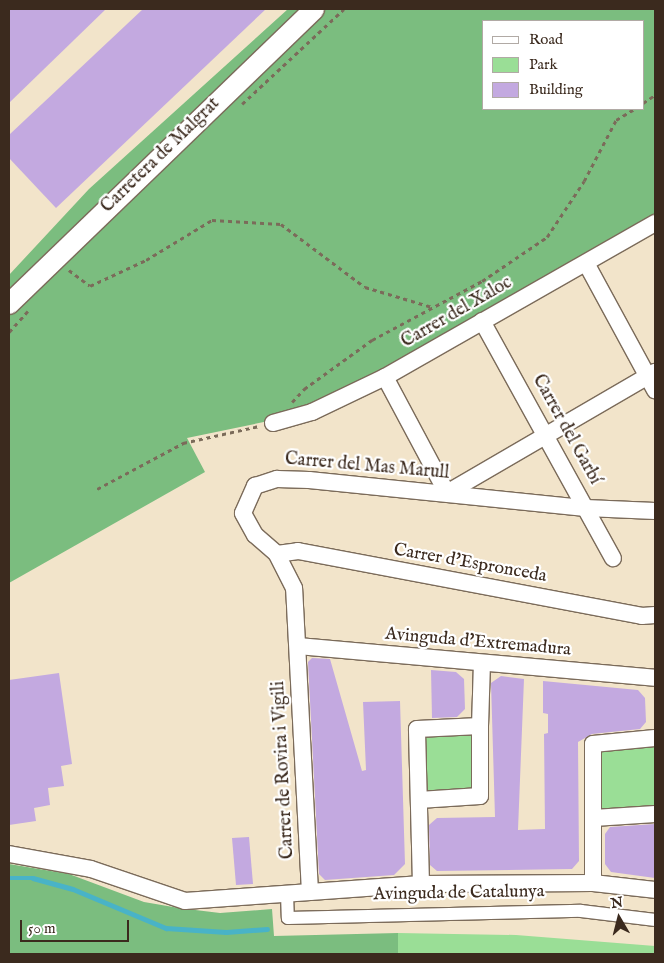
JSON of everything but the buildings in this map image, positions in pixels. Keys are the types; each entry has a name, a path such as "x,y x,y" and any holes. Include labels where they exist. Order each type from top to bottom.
{"street":[{"name":"Carretera de Malgrat","path":"9,304 314,9"},
{"name":"Carrer del Xaloc","path":"273,423 312,412 385,377 655,224"},
{"path":"385,377 447,493 547,436 653,380 586,263"},
{"name":"Carrer del Garbí","path":"482,321 613,558"},
{"name":"Carrer del Mas Marull","path":"298,646 294,588 277,554 255,535 243,513 255,486 277,479 309,480 586,508 655,511"},
{"name":"Carrer d'Espronceda","path":"277,554 298,551 642,616 655,614"},
{"name":"Avinguda d'Extremadura","path":"298,646 482,664 655,678"},
{"name":"Carrer de Rovira i Vigili","path":"298,646 310,892"},
{"path":"419,800 480,796 482,664"},
{"path":"422,884 417,729 480,726"},
{"path":"592,882 594,818 593,744 655,738"},
{"path":"594,818 655,814"},
{"name":"Avinguda de Catalunya","path":"9,854 91,869 185,901 422,884 592,882 655,890"},
{"name":"Avinguda de Catalunya","path":"287,894 288,918 581,911 655,920"}],"path":[{"path":"644,102 655,95"},
{"path":"97,489 183,443 273,423 304,389 372,340 482,282 547,237 584,181 616,120 632,110"},
{"path":"67,270 90,286 146,260 212,220 280,224 365,287 432,308"}],"green space":[{"path":"288,9 655,9 655,223 312,412 187,438 205,472 9,583 9,275 89,189"},
{"path":"480,726 482,796 419,800 422,728"},
{"path":"655,738 655,814 594,818 593,744"},
{"path":"9,864 69,874 144,902 179,908 220,913 272,909 274,936 398,933 398,954 9,954"},
{"path":"398,933 516,935 655,946 655,954 398,954"}],"waterway":[{"path":"9,878 33,878 73,889 166,928 226,932 267,929"}]}
